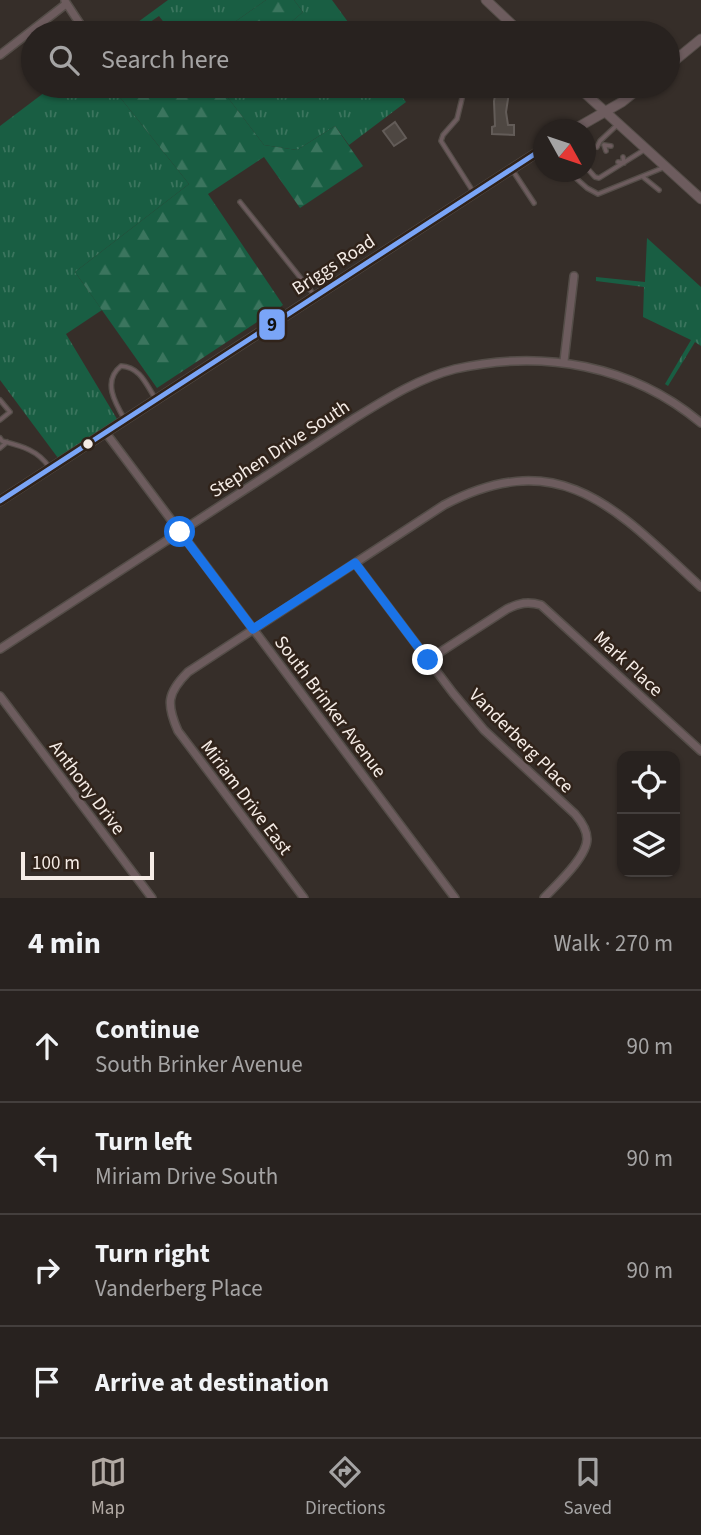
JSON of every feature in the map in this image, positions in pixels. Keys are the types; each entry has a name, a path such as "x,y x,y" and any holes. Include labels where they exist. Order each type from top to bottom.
{"street":[{"path":"485,0 505,21"},
{"path":"42,21 65,2 78,21"},
{"path":"0,55 21,38"},
{"path":"680,56 701,39"},
{"path":"590,98 700,195"},
{"path":"591,119 627,98"},
{"name":"Briggs Road","path":"0,501 533,155"},
{"path":"564,361 574,276"},
{"name":"Stephen Drive South","path":"0,649 355,418 404,389 453,370 514,360 564,361 646,386 701,423"},
{"name":"South Brinker Avenue","path":"106,433 455,898"},
{"path":"253,629 444,505 471,491 497,484 526,481 554,482 594,497 629,520 701,587"},
{"name":"Vanderberg Place","path":"355,563 484,730 584,825 587,839 584,851 544,898"},
{"name":"Mark Place","path":"428,660 507,609 519,603 533,602 548,610 701,751"},
{"name":"Miriam Drive East","path":"253,629 188,672 170,694 170,712 178,731 304,898"},
{"name":"Anthony Drive","path":"0,696 152,898"}],"lane":[{"path":"462,98 457,119 441,141 474,193"},
{"path":"597,147 618,125"},
{"path":"596,141 600,141 606,151"},
{"path":"604,145 611,146"},
{"path":"618,162 646,149"},
{"path":"596,178 623,160"},
{"path":"580,182 598,194 666,167"},
{"path":"511,169 534,203"},
{"path":"643,177 659,190"},
{"path":"240,202 316,296"},
{"path":"125,420 116,404 110,382 113,372 121,366 131,367 141,376 156,400"},
{"path":"0,400 10,412 0,421"},
{"path":"0,438 28,448 44,459 50,469"},
{"path":"0,448 7,442"}],"green space":[{"path":"168,0 266,0 236,21 163,21 159,16 152,21 139,21"},
{"path":"266,0 294,0 303,12 292,21 236,21"},
{"path":"294,0 332,0 347,21 292,21 303,12"},
{"path":"37,98 121,98 189,184 75,272 102,310 66,334 117,419 58,458 0,380 0,126"},
{"path":"121,98 228,98 264,145 297,150 335,126 363,166 300,208 264,157 208,194 283,305 157,388 75,272 189,184"},
{"path":"228,98 403,98 406,102 349,145 335,126 297,150 264,145"},
{"path":"647,238 701,287 701,346 695,342 668,386 665,384 691,340 643,317 644,287 596,281 596,277 645,282"}],"building":[{"path":"495,98 508,98 508,125 514,125 514,135 492,134 492,127 495,126"},
{"path":"395,122 406,138 394,146 383,131"}],"transit line":[{"name":"9","path":"0,501 533,155"}],"route":[{"path":"180,532 253,629 355,563 428,660"}]}
